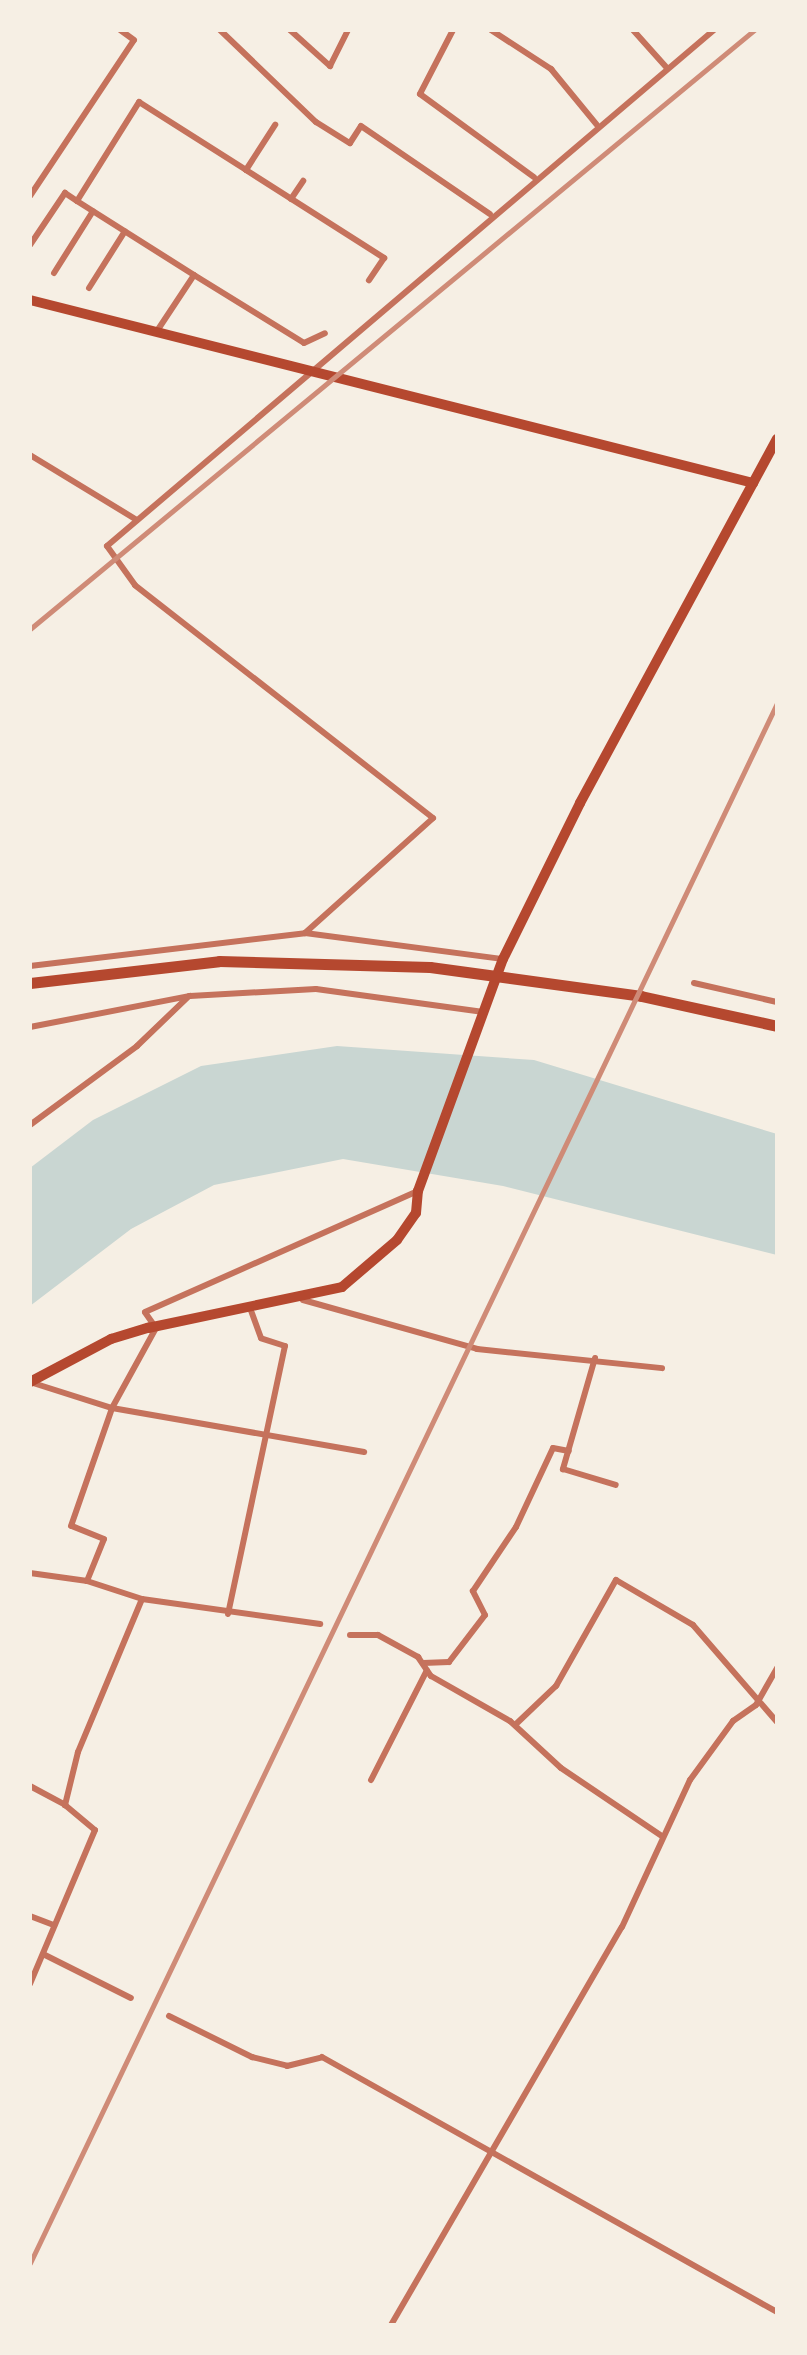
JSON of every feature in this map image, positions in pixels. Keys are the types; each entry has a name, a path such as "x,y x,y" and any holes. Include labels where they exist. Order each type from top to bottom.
{"highway":[{"path":"30,982 218,961 430,967 641,996 777,1026"}],"main road":[{"path":"30,300 753,483"},
{"path":"30,1382 111,1339 303,1300 342,1287 371,1266 416,1213 418,1191 504,959 777,439"}],"street":[{"path":"30,196 134,40 120,30"},
{"path":"220,30 316,122 350,143 361,126 490,214"},
{"path":"290,30 330,66 348,30"},
{"path":"452,30 420,94 534,176"},
{"path":"491,30 551,69 598,126"},
{"path":"633,30 667,68"},
{"path":"304,933 432,818 136,585 107,546 534,176 714,30"},
{"path":"77,200 139,102 384,258 370,280"},
{"path":"246,170 275,125"},
{"path":"291,199 304,181"},
{"path":"30,245 65,193 304,343 325,333"},
{"path":"54,273 94,211"},
{"path":"88,288 125,231"},
{"path":"156,331 194,275"},
{"path":"30,455 137,520"},
{"path":"30,966 304,933 504,959"},
{"path":"694,983 777,1002"},
{"path":"30,1027 190,996 316,990 484,1012"},
{"path":"30,1125 138,1046 190,996"},
{"path":"87,1581 104,1538 71,1526 112,1408 156,1328 145,1312 418,1191"},
{"path":"303,1300 468,1348 595,1358 662,1368"},
{"path":"228,1614 285,1346 261,1338 250,1308"},
{"path":"595,1358 563,1470 616,1484"},
{"path":"30,1382 112,1408 263,1438 364,1452"},
{"path":"424,1667 449,1662 485,1614 473,1590 516,1528 553,1448 569,1451"},
{"path":"30,1573 87,1581 142,1600 320,1624"},
{"path":"515,1725 556,1686 616,1580 693,1625 756,1705 777,1722"},
{"path":"65,1804 78,1752 142,1600"},
{"path":"350,1635 378,1635 515,1725 561,1768 662,1836"},
{"path":"371,1780 424,1667"},
{"path":"392,2325 488,2149 622,1926 690,1780 733,1721 756,1705 777,1668"},
{"path":"30,1786 65,1804 95,1830 30,1984"},
{"path":"30,1916 54,1926"},
{"path":"44,1956 131,1998"},
{"path":"169,2016 252,2057 287,2066 322,2057 777,2312"}],"shaded area":[{"path":"337,1046 534,1060 777,1134 777,1255 503,1186 343,1159 214,1185 131,1229 30,1306 30,1168 93,1120 201,1066"}],"railway":[{"path":"30,629 754,30"},
{"path":"30,2263 777,703"}]}
